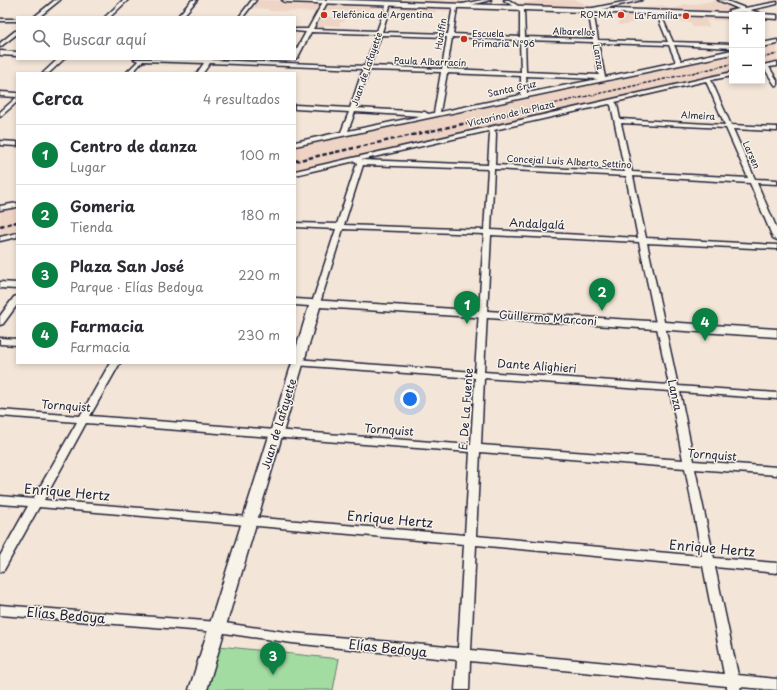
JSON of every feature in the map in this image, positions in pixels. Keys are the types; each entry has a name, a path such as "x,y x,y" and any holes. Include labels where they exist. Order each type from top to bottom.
{"main road":[{"path":"285,0 590,10 729,17"},
{"path":"765,16 777,16"}],"street":[{"path":"37,16 58,0"},
{"path":"108,16 126,0"},
{"path":"180,16 195,0"},
{"path":"242,16 254,0"},
{"path":"458,6 489,0"},
{"path":"506,0 522,10 524,96"},
{"path":"613,0 638,12"},
{"path":"590,10 640,0"},
{"path":"720,0 752,12"},
{"path":"296,54 309,31 329,1"},
{"name":"Juan de Lafayette","path":"344,134 389,3"},
{"path":"731,12 777,3"},
{"name":"Hualfin","path":"437,114 455,7 458,6"},
{"name":"Lanza","path":"590,10 603,78"},
{"path":"658,13 679,63"},
{"path":"0,20 16,20"},
{"name":"Albarellos","path":"296,30 729,46"},
{"path":"0,45 16,33"},
{"path":"765,45 777,42"},
{"path":"0,53 16,54"},
{"name":"Santa Cruz","path":"296,144 729,53"},
{"path":"47,72 60,60"},
{"path":"130,72 140,60"},
{"path":"201,72 209,60"},
{"name":"Paula Albarracín","path":"209,60 291,65 603,78"},
{"path":"287,72 293,60"},
{"path":"765,67 777,64"},
{"path":"765,68 775,78 777,84"},
{"name":"Victorino de la Plaza","path":"296,173 358,161 490,129 729,75"},
{"name":"Larsen","path":"706,79 709,81 777,238"},
{"path":"0,94 16,95"},
{"path":"0,115 16,100"},
{"name":"Lanza","path":"610,102 614,104 618,121 659,325 674,388 688,465 733,685"},
{"path":"296,107 421,113 430,116"},
{"name":"Almeira","path":"618,121 777,128"},
{"name":"E. De La Fuente","path":"462,690 484,314 486,232 493,133 490,129"},
{"path":"0,144 16,144"},
{"name":"Juan de Lafayette","path":"198,690 297,362 340,226 358,161"},
{"name":"Concejal Luis Alberto Settino","path":"358,161 777,182"},
{"path":"0,208 15,206"},
{"name":"Andalgalá","path":"296,225 486,232 777,247"},
{"path":"0,239 16,235"},
{"path":"0,285 16,286"},
{"path":"0,322 16,300"},
{"name":"Guillermo Marconi","path":"296,302 777,333"},
{"path":"0,341 16,342"},
{"name":"Dante Alighieri","path":"297,362 777,396"},
{"path":"0,567 114,364"},
{"name":"Tornquist","path":"0,413 777,471"},
{"name":"Enrique Hertz","path":"0,500 777,568"},
{"name":"Elías Bedoya","path":"0,610 218,627 292,638 464,655 733,685 777,685"}],"shaded area":[{"path":"345,0 457,0 463,3"},
{"path":"543,0 576,0 594,8 523,6 517,4"},
{"path":"717,0 740,9 721,13 636,10 662,5 671,9 683,6 683,4 691,5"},
{"path":"255,1 321,3 316,12 268,11 269,9 250,8"},
{"path":"326,3 386,5 385,8 369,8 368,10 361,10 360,13 323,10"},
{"path":"392,5 450,7 452,8 452,11 436,10 435,13 405,14 407,9 390,8"},
{"path":"616,12 655,14 658,19 641,18 641,20 634,20 634,23 627,23 628,25 619,25"},
{"path":"673,14 726,16 729,20 729,21 706,20 709,27 693,27 691,22 676,22"},
{"path":"320,17 346,17 344,22 341,22 339,26 325,25 322,30 313,29"},
{"path":"777,44 777,62 765,64 765,47"},
{"path":"729,55 729,73 296,170 296,147"},
{"path":"16,207 16,233 0,237 0,211"}],"green space":[{"path":"219,646 339,659 333,690 204,690"}],"railway":[{"path":"765,57 777,54"},
{"path":"521,111 729,65"},
{"path":"296,161 526,110"},
{"path":"0,226 16,222"}],"place":[{"name":"Telefónica de Argentina","path":"324,15"},
{"name":"RO-MA","path":"621,15"},
{"name":"La Familia","path":"686,16"},
{"name":"Escuela Primaria N°96","path":"464,39"},
{"name":"Gomeria","path":"602,311"},
{"name":"Centro de danza","path":"467,324"},
{"name":"Farmacia","path":"705,341"},
{"name":"Plaza San José","path":"273,675"}]}
